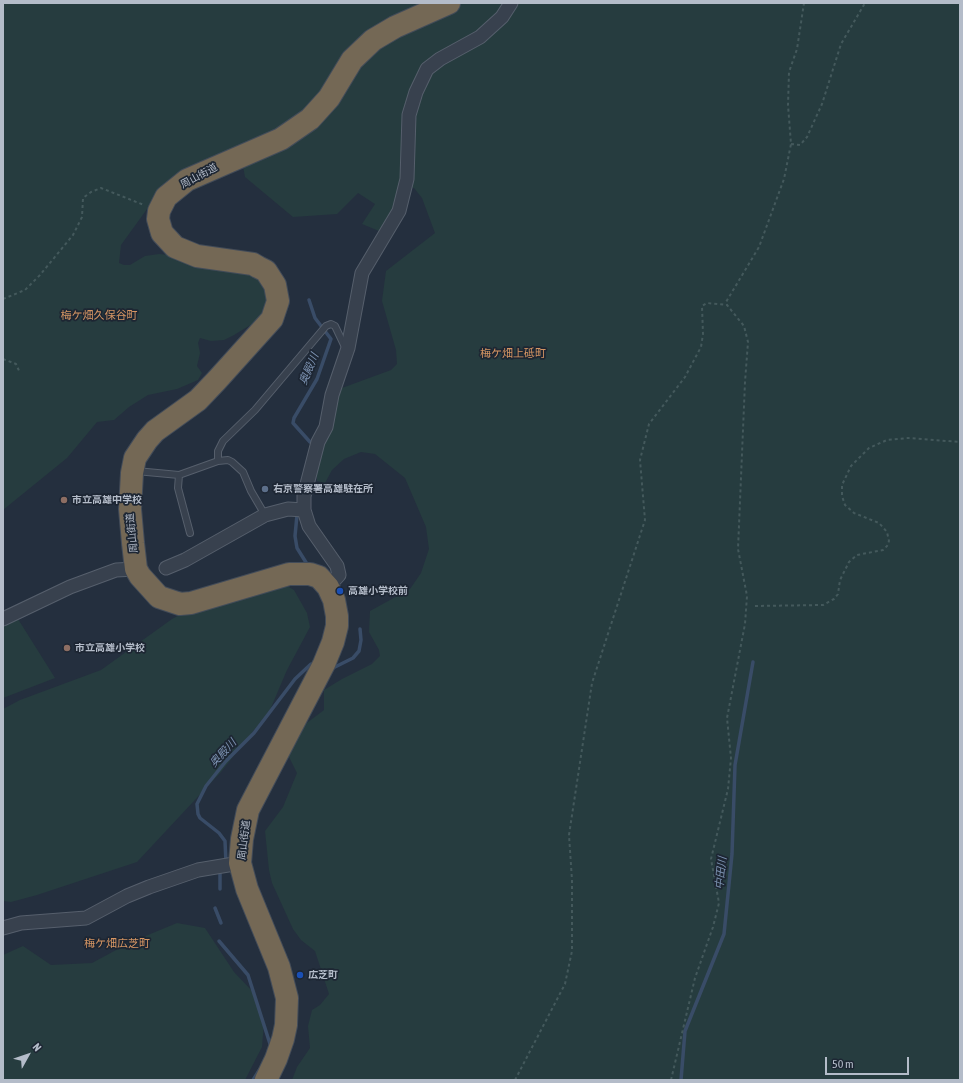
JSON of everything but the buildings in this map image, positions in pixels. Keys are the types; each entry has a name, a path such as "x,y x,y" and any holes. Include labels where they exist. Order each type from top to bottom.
{"highway":[{"name":"周山街道","path":"266,1080 283,1039 286,1025 287,998 279,967 247,889 240,864 242,839 248,810 324,664 333,642 337,626 337,616 334,600 328,587 319,577 310,574 289,574 191,603 180,604 159,597 149,588 136,569 130,509 132,470 135,458 155,431 198,400 207,391 272,319 278,302 275,284 266,271 253,264 197,256 184,252 175,247 162,233 158,219 166,197 187,180 281,139 310,119 329,98 349,64 373,40 395,27 449,3"}],"street":[{"path":"328,587 339,575 337,566 332,556 316,537 304,510 304,496 318,442 326,427 332,395 346,356 362,273 399,210 406,185 409,115 421,80 427,69 440,59 480,37 502,17 512,3"},
{"path":"166,568 185,560 265,515 288,509 304,510"},
{"path":"3,619 70,588 116,570 136,569"},
{"path":"3,928 21,923 86,918 127,896 149,887 198,870 240,864"}],"lane":[{"path":"218,461 218,450 223,440 255,410 326,326 331,324 338,329 344,344 346,356"},
{"path":"132,470 179,475 218,461 228,460 243,472 251,491 265,515"},
{"path":"179,475 178,488 190,533"}],"path":[{"path":"671,1080 695,978 713,927 719,903 711,859 728,789 731,758 727,718 745,624 747,596 738,549 744,382 748,342 744,326 727,305 727,298 758,247 784,180 791,144 788,105 788,72 797,49 804,3"},
{"path":"791,144 800,145 810,131 822,104 841,44 865,3"},
{"path":"3,299 25,290 45,269 73,235 82,217 83,198 91,192 101,188 160,211"},
{"path":"516,1080 558,1001 566,977 572,951 572,880 570,835 592,683 645,520 640,460 649,424 685,376 701,347 703,334 702,306 707,303 727,305"},
{"path":"3,359 16,364 20,373"},
{"path":"755,606 823,605 834,599 838,594 840,580 849,562 857,555 883,550 887,546 889,541 887,532 880,523 854,513 845,505 842,496 842,484 850,466 868,448 887,440 908,438 960,442"}],"green space":[{"path":"3,3 960,3 960,1080 292,1080 297,1067 310,1048 308,1026 312,1010 320,1005 329,994 315,951 301,940 293,929 272,883 269,870 265,831 283,807 297,773 288,755 300,728 324,710 324,690 372,664 380,656 379,650 369,632 370,611 410,589 421,573 429,549 426,527 405,478 375,454 361,452 344,459 332,470 325,483 317,481 317,461 342,388 391,370 397,364 396,350 382,301 386,271 435,233 422,198 414,188 403,185 397,207 379,231 362,224 375,204 358,193 337,214 293,217 245,177 243,166 155,198 121,245 119,263 130,265 145,256 159,254 246,262 271,299 262,318 224,340 211,341 200,338 198,343 200,353 197,366 202,373 198,380 177,389 148,395 129,407 114,420 97,422 67,458 3,510"},
{"path":"282,583 294,590 307,613 310,627 287,670 270,710 221,772 137,862 37,895 11,902 3,901 3,709 20,700 101,670 172,619 191,609"},
{"path":"18,619 55,678 3,698 3,626"},
{"path":"177,923 205,928 234,972 254,993 264,1023 262,1047 245,1080 3,1080 3,955 23,946 51,965 92,963 131,942"}],"waterway":[{"name":"奥殿川","path":"309,300 315,318 331,339 317,379 294,418 293,423 310,442"},
{"name":"奥殿川","path":"297,515 295,536 297,548 307,564"},
{"name":"奥殿川","path":"333,668 353,658 359,651 361,640 360,629"},
{"name":"中田川","path":"681,1080 685,1031 724,934 732,854 735,765 753,662"},
{"name":"奥殿川","path":"226,863 225,841 219,833 200,818 197,804 206,786 226,761 254,733 295,679 311,664"},
{"name":"奥殿川","path":"220,874 220,889"},
{"name":"奥殿川","path":"215,908 221,923"},
{"name":"奥殿川","path":"219,941 248,975 271,1047"},
{"name":"奥殿川","path":"253,1080 260,1069"}],"place":[{"name":"右京警察署高雄駐在所","path":"265,489"},
{"name":"市立高雄中学校","path":"64,500"},
{"name":"高雄小学校前","path":"340,591"},
{"name":"市立高雄小学校","path":"67,648"},
{"name":"広芝町","path":"300,975"}],"district":[{"name":"梅ケ畑久保谷町","path":"99,316"},
{"name":"梅ケ畑上砥町","path":"513,354"},
{"name":"梅ケ畑広芝町","path":"117,944"}]}
